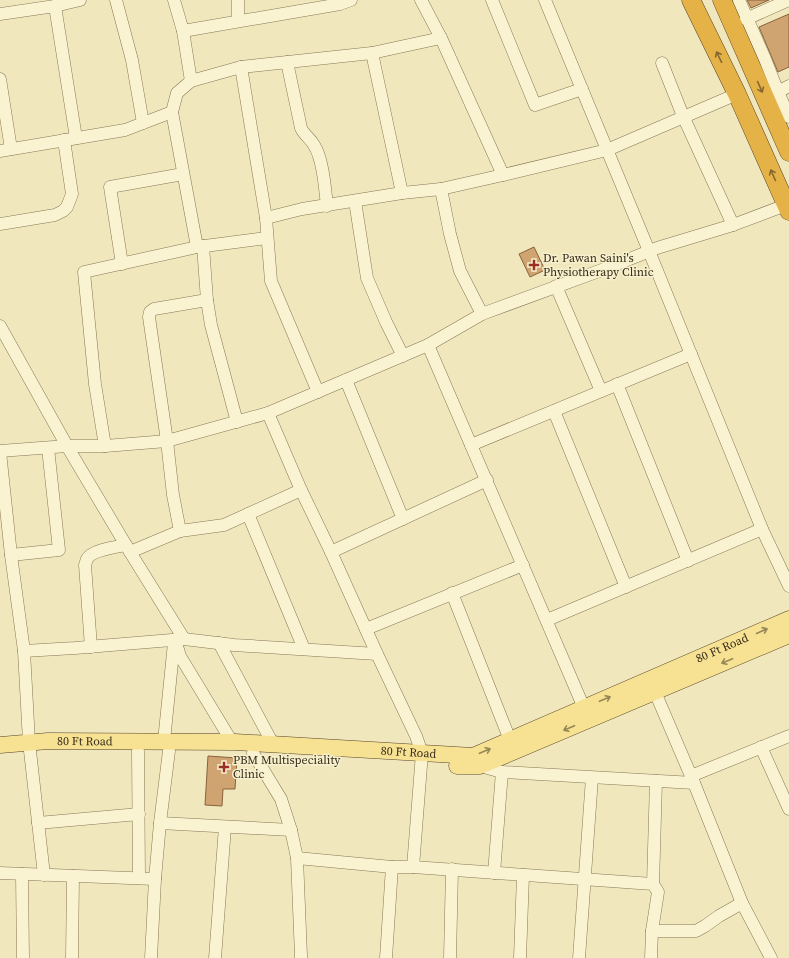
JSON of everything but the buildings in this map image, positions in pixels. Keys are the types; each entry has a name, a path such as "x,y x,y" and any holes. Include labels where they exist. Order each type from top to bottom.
{"highway":[{"path":"691,0 737,94 788,208"},
{"path":"722,0 789,152"}],"main road":[{"name":"80 Ft Road","path":"0,744 30,747 48,751 138,751 167,746 232,742 273,744 480,766 652,686 789,619"},
{"name":"80 Ft Road","path":"0,754 48,741 167,746 253,753 421,759 473,756 584,708 652,686 789,635"}],"street":[{"path":"0,14 55,6 80,0"},
{"path":"116,0 132,60 143,123"},
{"path":"174,0 183,31 191,82"},
{"path":"238,0 238,21"},
{"path":"183,31 238,21 305,5 340,4 351,0"},
{"path":"421,0 441,38 503,175"},
{"path":"492,0 535,105 582,89"},
{"path":"545,0 762,530 789,586"},
{"path":"738,0 789,117"},
{"path":"746,18 789,0"},
{"path":"55,6 76,138"},
{"path":"237,422 211,325 200,247 183,174 172,112 177,93 191,82 242,67 372,53 441,38"},
{"path":"372,53 402,193"},
{"path":"287,62 301,128 303,133 314,144 321,166 327,206"},
{"path":"662,63 683,116 733,225"},
{"path":"242,67 266,218 271,282 318,392"},
{"path":"0,79 6,150 126,130 172,112"},
{"path":"778,92 789,86"},
{"path":"266,218 302,210 402,193 441,189 607,150 737,94"},
{"path":"0,224 55,215 67,207 72,194 64,140"},
{"path":"122,264 110,187 183,174"},
{"path":"441,189 450,234 460,271 482,314"},
{"path":"355,201 367,278 403,356"},
{"path":"44,875 30,747 24,651 11,555 0,452 67,446 105,446 167,441 268,413 428,345 482,314 610,267 649,251 788,208"},
{"path":"105,446 95,384 84,272 200,247 267,238"},
{"path":"556,286 601,391"},
{"path":"180,530 173,495 150,312 154,309 207,300"},
{"path":"0,326 67,446 128,548 178,639 180,656 232,742"},
{"path":"428,345 584,708"},
{"path":"471,445 691,354"},
{"path":"346,380 403,519"},
{"path":"617,384 688,560"},
{"path":"554,411 626,586"},
{"path":"268,413 300,490 331,552 416,736 421,759 413,867"},
{"path":"11,555 59,550 48,448"},
{"path":"331,552 487,480"},
{"path":"91,647 85,565 91,554 98,551 128,548 180,530 224,525 300,490"},
{"path":"248,514 304,649"},
{"path":"547,620 762,530"},
{"path":"366,629 523,565"},
{"path":"452,594 510,740"},
{"path":"151,958 155,879 178,639"},
{"path":"24,651 91,647 178,639 234,645 377,654"},
{"path":"219,643 273,744"},
{"path":"652,686 693,779 742,903 771,958"},
{"path":"480,766 502,772 592,778 656,781 693,779 761,747 789,736"},
{"path":"761,747 789,809"},
{"path":"138,751 139,878"},
{"path":"253,753 281,799 291,830 297,858 301,958"},
{"path":"494,873 502,772"},
{"path":"579,958 592,778"},
{"path":"651,958 652,931 658,892 653,884 656,781"},
{"path":"38,823 139,814"},
{"path":"160,823 291,830"},
{"path":"215,958 224,827"},
{"path":"297,858 392,867 452,869 653,884"},
{"path":"386,958 392,867"},
{"path":"450,958 452,869"},
{"path":"0,873 155,879"},
{"path":"22,874 23,958"},
{"path":"520,958 523,875"},
{"path":"72,958 73,876"},
{"path":"652,931 696,931 742,903"}],"place":[{"name":"Dr. Pawan Saini's Physiotherapy Clinic","path":"534,265"},
{"name":"PBM Multispeciality Clinic","path":"224,767"}]}
